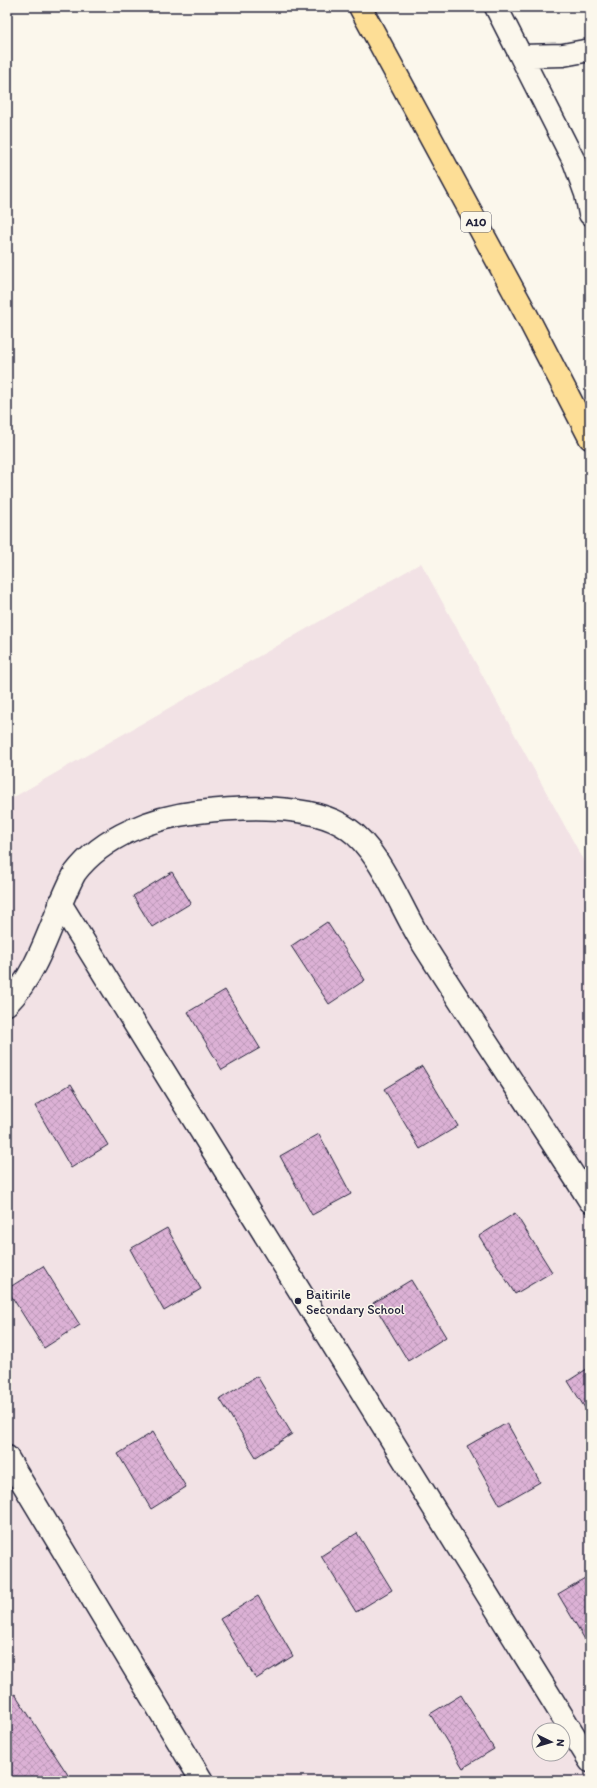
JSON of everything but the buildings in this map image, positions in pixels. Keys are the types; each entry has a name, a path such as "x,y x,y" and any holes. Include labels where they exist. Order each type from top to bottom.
{"main road":[{"name":"A10","path":"360,7 525,312 590,438"}],"street":[{"path":"496,7 574,160 586,194 590,214"},
{"path":"521,56 563,55 590,50"},
{"path":"7,1004 14,998 32,969 60,903 75,873 81,865 99,849 143,826 166,818 213,810 290,810 312,813 348,828 370,851 420,937 590,1201"},
{"path":"60,903 590,1761"},
{"path":"7,1457 202,1781"}],"shaded area":[{"name":"Baitirile Secondary School","path":"421,563 590,872 590,1781 7,1781 7,801"}],"place":[{"name":"Baitirile Secondary School","path":"298,1301"}]}
